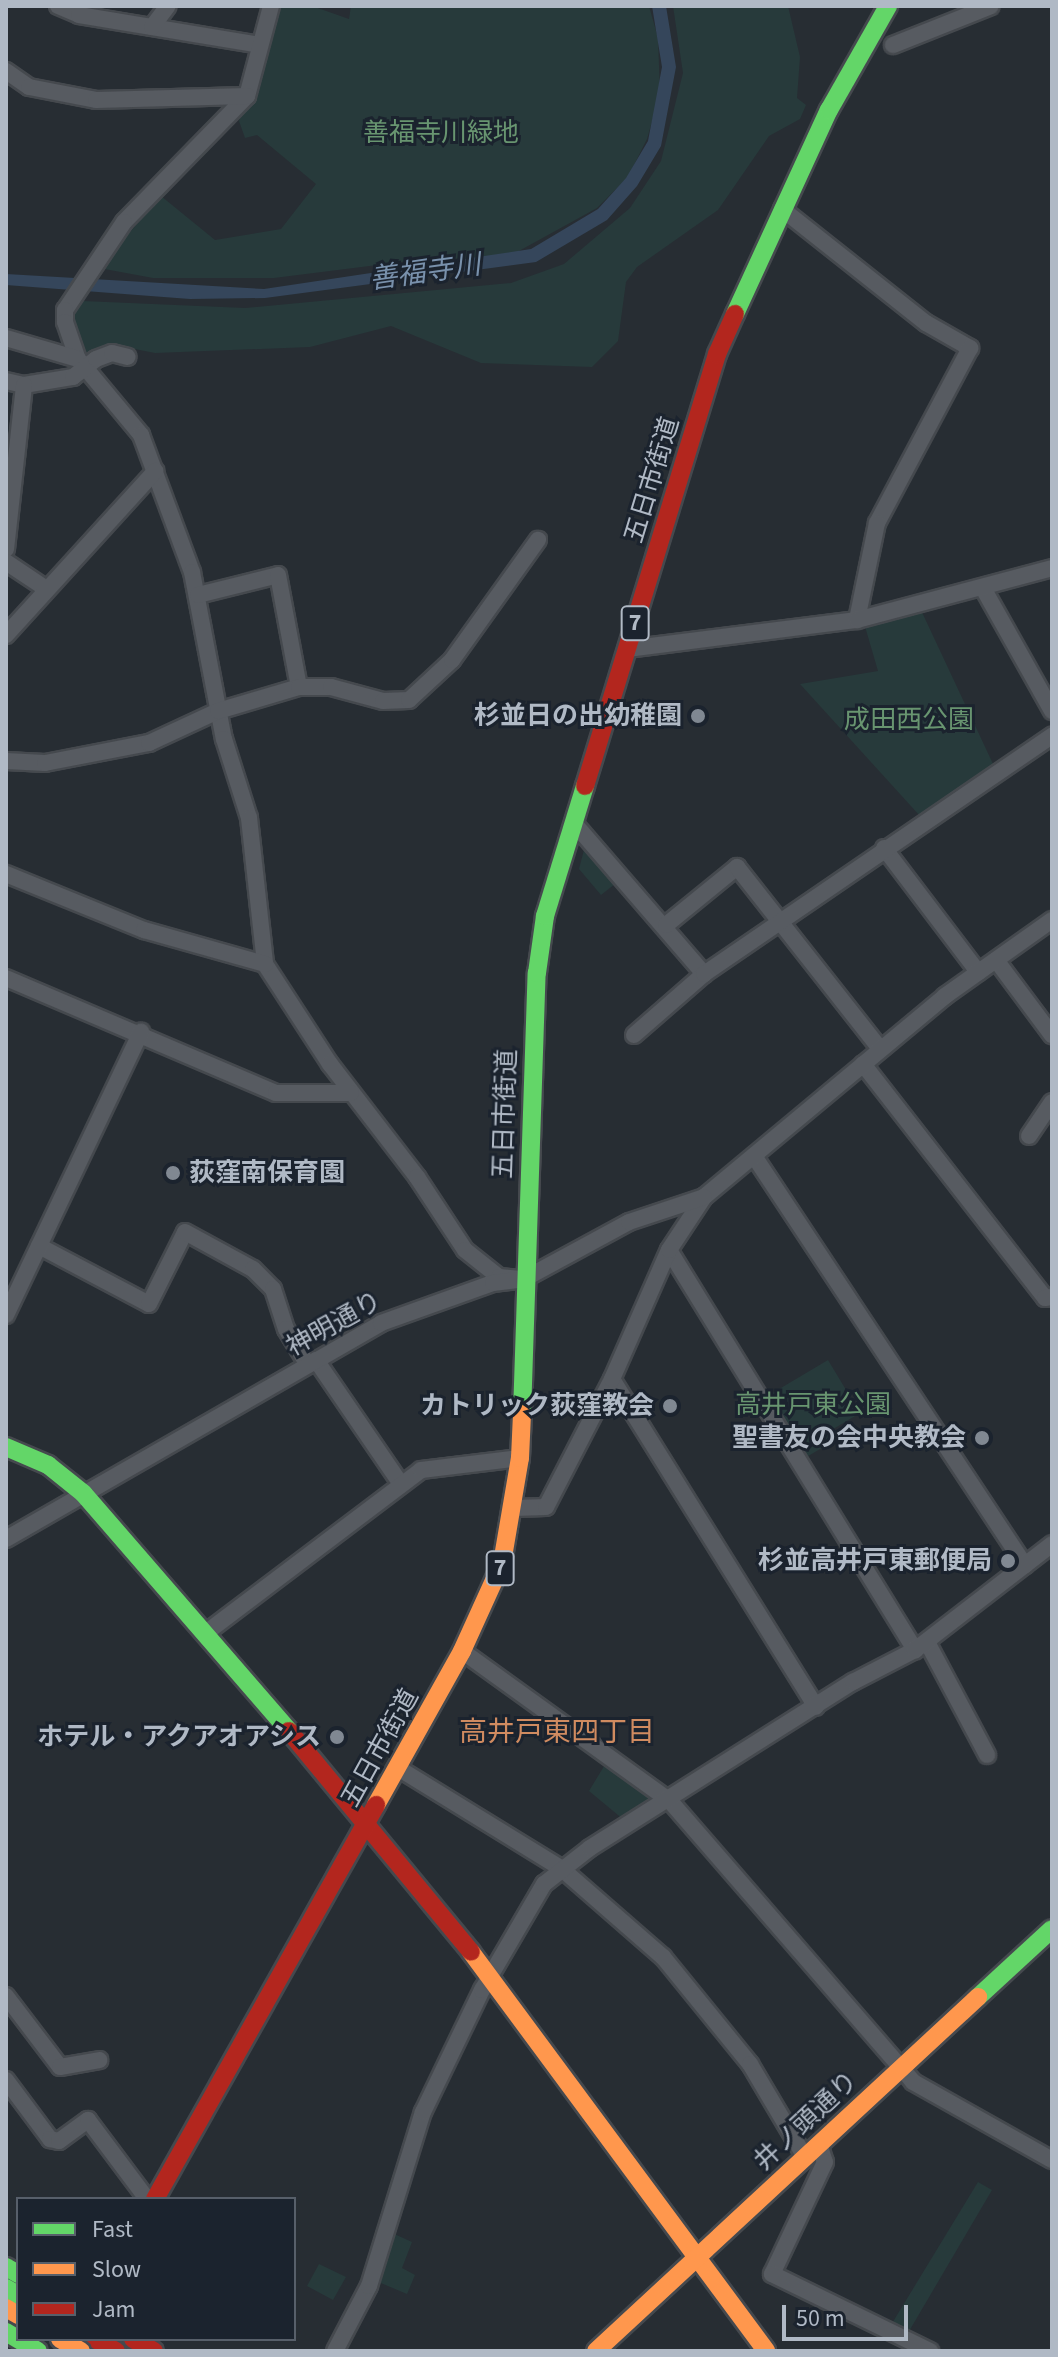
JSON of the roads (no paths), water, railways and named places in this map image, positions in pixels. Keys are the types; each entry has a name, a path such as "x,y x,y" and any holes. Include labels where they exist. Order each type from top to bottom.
{"main road":[{"name":"五日市街道","path":"156,2197 366,1827 462,1651 502,1563 514,1508 520,1458 524,1279 538,959 573,822 717,354 829,110 888,6"},
{"path":"6,1447 48,1465 83,1493 207,1632 491,1975 766,2351"},
{"name":"井ノ頭通り","path":"596,2351 1052,1929"},
{"path":"64,2341 81,2351"},
{"path":"98,2341 116,2351"},
{"path":"136,2341 154,2351"}],"street":[{"path":"58,6 79,15 260,45"},
{"path":"152,27 168,6"},
{"path":"271,6 247,96 124,222 90,268 70,303 65,322 83,365 141,435 198,595 218,711 249,818 265,964 351,1093 417,1177 465,1250 499,1277 524,1279"},
{"path":"893,45 991,6"},
{"path":"6,71 29,87 96,100 247,96"},
{"path":"782,209 926,323 970,348 877,523 857,620"},
{"path":"6,338 83,365"},
{"path":"6,381 24,385 112,353 128,357"},
{"path":"6,549 24,385"},
{"path":"6,635 45,588 155,471"},
{"path":"6,761 45,763 149,743 218,711 299,687 331,687 383,701 409,700 452,660 538,540"},
{"path":"6,562 45,588"},
{"path":"627,649 857,620 1052,568"},
{"path":"198,595 278,575 299,687"},
{"path":"983,588 1052,711"},
{"path":"634,1035 704,974 1052,736"},
{"path":"573,822 666,925 704,974"},
{"path":"884,848 978,972"},
{"path":"666,925 737,867 880,1049"},
{"path":"6,874 144,930 265,964"},
{"path":"514,1508 546,1507 612,1379 669,1250 704,1197 880,1049 978,972 1052,920"},
{"path":"996,960 1052,1035"},
{"path":"6,978 141,1032 276,1093 351,1093"},
{"path":"6,1315 141,1032"},
{"path":"863,1064 1045,1298 1052,1297"},
{"path":"1029,1136 1052,1102"},
{"path":"754,1156 1025,1565"},
{"name":"神明通り","path":"6,1539 381,1323 434,1302 524,1279 629,1222 704,1197"},
{"path":"39,1246 149,1304 185,1232 253,1269 273,1289 286,1329 401,1484"},
{"path":"669,1250 987,1755"},
{"path":"612,1379 816,1707"},
{"path":"207,1632 421,1470 520,1458"},
{"path":"335,2351 369,2286 423,2112 491,1975 544,1884 562,1869 871,1671 921,1646 1052,1544"},
{"path":"462,1651 670,1801 913,2082 1052,2160"},
{"path":"398,1768 562,1869 663,1957 750,2064 805,2157"},
{"path":"6,1996 60,2067 99,2060"},
{"path":"6,2080 50,2139 59,2141 88,2120 146,2197"},
{"path":"819,2144 825,2162 772,2274 930,2351"}],"water":[{"name":"善福寺川","path":"652,6 666,6 676,67 661,146 637,186 607,220 536,262 265,298 190,299 6,285 6,274 264,289 531,249 598,209 626,178 648,141 662,67"}],"place":[{"name":"杉並日の出幼稚園","path":"698,716"},
{"name":"荻窪南保育園","path":"173,1173"},
{"name":"カトリック荻窪教会","path":"670,1406"},
{"name":"聖書友の会中央教会","path":"982,1438"},
{"name":"杉並高井戸東郵便局","path":"1008,1561"},
{"name":"ホテル・アクアオアシス","path":"337,1737"}],"district":[{"name":"高井戸東四丁目","path":"557,1732"}],"park label":[{"name":"善福寺川緑地","path":"441,133"},
{"name":"成田西公園","path":"909,720"},
{"name":"高井戸東公園","path":"813,1405"}]}
